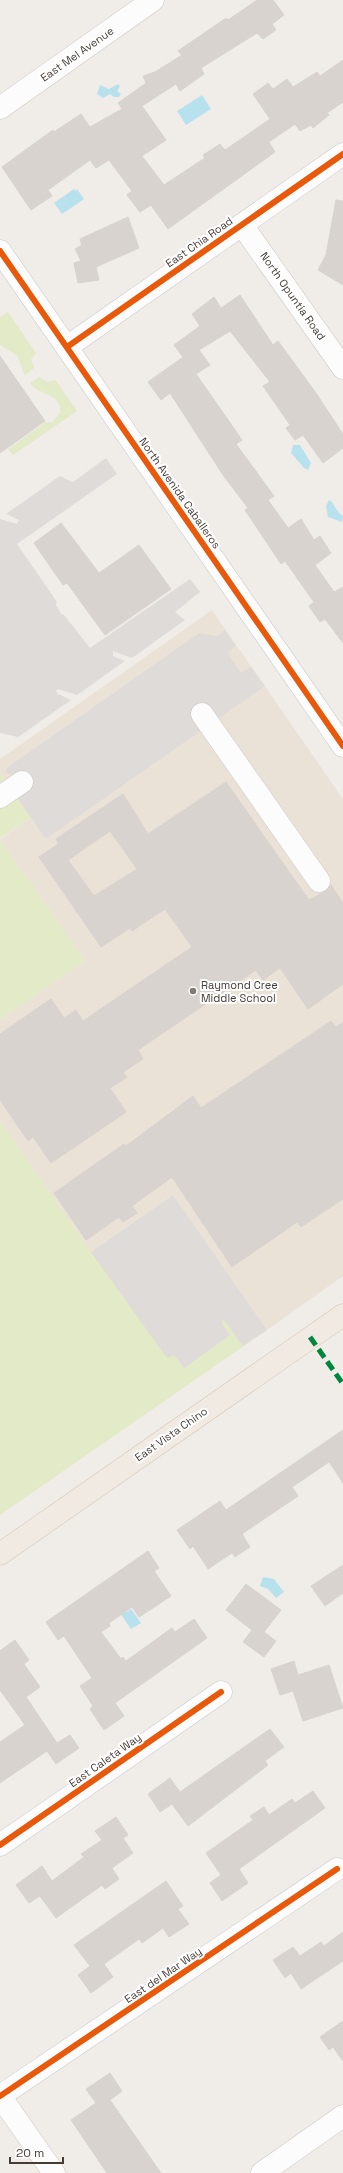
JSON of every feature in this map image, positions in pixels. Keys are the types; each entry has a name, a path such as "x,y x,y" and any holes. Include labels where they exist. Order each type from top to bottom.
{"main road":[{"name":"East Vista Chino","path":"0,1554 343,1315"}],"street":[{"name":"East Mel Avenue","path":"0,108 153,0"},
{"name":"East Chia Road","path":"66,347 343,154"},
{"name":"North Opuntia Road","path":"242,225 343,368"},
{"name":"North Avenida Caballeros","path":"0,251 343,746"},
{"path":"202,714 319,881"},
{"path":"0,797 22,782"},
{"name":"East Caleta Way","path":"0,1845 221,1692"},
{"name":"East del Mar Way","path":"0,2096 337,1869"},
{"path":"0,2096 54,2173"},
{"path":"262,2173 343,2116"}],"shaded area":[{"path":"106,458 117,474 17,544 57,602 56,605 61,614 64,615 90,648 190,579 200,592 175,612 185,620 132,658 113,651 113,656 125,661 77,695 58,689 56,691 58,694 71,700 18,737 0,733 0,519 17,524 19,520 6,514 60,476 73,482"},
{"name":"Raymond Cree Middle School","path":"212,610 343,799 343,1276 267,1330 173,1195 91,1252 0,1120 0,1020 85,961 0,839 30,818 0,772 0,759"},
{"path":"225,630 236,646 229,651 229,655 241,673 251,667 265,686 46,839 9,786 15,776 6,772 8,767 199,633 217,636"},
{"path":"173,1195 267,1330 243,1346 223,1320 222,1323 230,1335 184,1368 174,1355 167,1358 91,1252"}],"green space":[{"path":"8,312 36,353 31,359 34,368 25,375 17,355 0,345 0,317"},
{"path":"39,377 47,382 55,380 77,411 13,455 8,449 46,422 52,422 60,413 60,406 54,398 33,387 30,383"},
{"path":"0,772 30,818 0,838"},
{"path":"0,839 85,961 0,1020"},
{"path":"0,1120 91,1252 173,1195 267,1330 0,1515"}],"water":[{"path":"118,84 120,86 117,91 121,94 119,97 114,97 110,94 103,98 97,94 100,85 109,89"},
{"path":"202,95 211,109 186,125 177,111"},
{"path":"74,189 76,191 77,189 84,199 62,214 54,203"},
{"path":"293,445 300,445 311,463 308,470 304,468 291,453"},
{"path":"329,500 343,516 342,522 328,517 326,506"},
{"path":"263,1577 274,1579 284,1592 276,1598 268,1589 260,1586"},
{"path":"118,1600 127,1612 131,1609 141,1623 131,1629 113,1603"}],"building":[{"path":"257,0 273,0 284,15 272,24 276,30 263,39 257,33 201,68 204,74 180,91 176,84 142,106 166,140 142,156 164,185 205,158 203,155 220,144 225,150 270,119 253,94 268,83 273,89 287,79 293,87 317,72 320,76 343,60 343,102 327,113 329,115 313,128 311,125 300,131 295,124 269,142 275,152 168,229 151,205 140,212 127,195 132,191 109,160 96,168 90,160 48,190 52,196 31,210 2,167 53,130 54,132 81,114 90,127 122,109 118,103 146,83 143,76 155,72 182,55 178,51 226,18 228,20"},
{"path":"336,200 343,201 343,285 318,270 326,255"},
{"path":"128,217 139,248 96,267 99,280 78,283 74,263 81,261 75,249 82,245 80,239"},
{"path":"240,295 273,345 278,341 316,393 343,434 343,448 323,463 303,435 295,440 286,428 290,425 263,386 270,382 230,331 199,350 210,365 196,374 242,440 236,444 274,496 268,500 288,528 301,519 314,540 320,536 331,553 315,565 334,592 343,587 343,643 325,619 320,622 309,606 314,602 285,561 281,564 245,510 248,508 223,475 170,393 161,400 148,382 183,357 174,345 200,326 192,314 214,297 221,308"},
{"path":"0,356 45,421 0,453"},
{"path":"61,523 99,573 139,545 171,589 105,635 67,583 63,585 34,543"},
{"path":"226,782 309,900 326,891 331,885 343,903 343,984 308,1009 280,968 263,980 256,970 138,1050 143,1059 123,1072 127,1077 110,1088 126,1112 51,1163 33,1137 28,1141 0,1100 0,1034 51,999 64,1018 76,1010 83,1021 192,947 165,909 132,931 130,928 101,947 39,857 58,844 56,839 123,794 148,834","holes":["110,831 137,869 94,896 68,860"]},
{"path":"331,1021 336,1027 343,1022 343,1199 301,1227 297,1222 232,1267 172,1177 132,1206 137,1213 123,1222 119,1217 86,1240 54,1193 124,1144 126,1146 193,1096 201,1108"},
{"path":"343,1430 343,1483 329,1462 292,1487 298,1496 242,1534 250,1547 235,1557 232,1553 208,1569 193,1546 190,1549 177,1530 220,1501 226,1510"},
{"path":"148,1551 159,1568 154,1571 171,1596 139,1617 132,1607 109,1623 110,1626 101,1632 121,1659 123,1657 126,1661 172,1628 175,1632 194,1619 207,1638 115,1703 124,1716 104,1730 90,1709 93,1706 80,1686 92,1678 64,1636 58,1640 46,1622"},
{"path":"343,1565 343,1593 325,1606 311,1586"},
{"path":"246,1584 281,1610 264,1632 276,1641 264,1657 243,1642 252,1630 226,1610"},
{"path":"15,1640 29,1660 24,1664 40,1687 26,1697 57,1743 70,1735 79,1748 56,1764 47,1751 0,1783 0,1742 25,1725 0,1690 0,1651"},
{"path":"294,1661 298,1675 329,1665 343,1708 303,1721 293,1691 280,1695 271,1669"},
{"path":"270,1729 284,1747 265,1761 268,1765 188,1826 172,1804 160,1812 148,1794 170,1778 180,1792"},
{"path":"313,1791 325,1808 239,1869 248,1883 222,1901 210,1883 221,1875 206,1853 253,1820 250,1816 264,1807 269,1815 292,1799 295,1803"},
{"path":"116,1817 128,1835 123,1838 133,1853 112,1868 119,1879 105,1889 102,1885 56,1918 40,1896 29,1903 16,1885 42,1866 52,1881 84,1857 81,1854 102,1840 95,1831"},
{"path":"166,1881 183,1906 178,1909 189,1924 169,1937 163,1928 142,1943 139,1939 104,1964 113,1977 91,1993 78,1975 90,1966 74,1945"},
{"path":"343,1932 343,1961 301,1989 291,1973 285,1978 273,1960 293,1947 300,1956 321,1942 324,1946"},
{"path":"343,2021 343,2061 333,2047 329,2050 320,2037"},
{"path":"110,2073 122,2091 110,2100 161,2173 107,2173 71,2120 96,2103 86,2089"}],"marked path":[{"path":"310,1337 343,1384"}],"cycle path":[{"path":"67,347 343,154"},
{"path":"0,251 343,746"},
{"path":"0,1845 221,1692"},
{"path":"0,2096 337,1869"}],"place":[{"name":"Raymond Cree Middle School","path":"193,991"}]}
